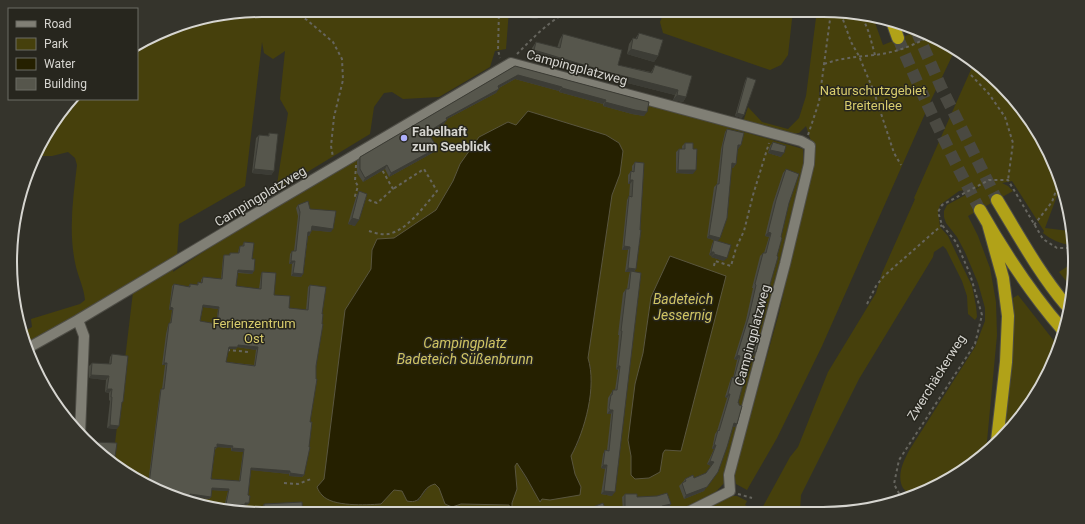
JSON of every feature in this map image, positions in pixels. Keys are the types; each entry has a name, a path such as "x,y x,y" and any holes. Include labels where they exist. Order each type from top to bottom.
{"highway":[{"path":"894,28 898,38"},
{"path":"997,200 1030,255 1064,303"},
{"path":"980,210 1027,285 1060,326"},
{"path":"988,224 1003,278 1008,316 1006,362 998,433"}],"street":[{"name":"Campingplatzweg","path":"32,346 78,320 348,158 511,63 801,142 810,146 809,164 729,475 730,491"},
{"path":"78,320 84,336 80,426"},
{"path":"698,507 730,491"}],"path":[{"path":"301,17 333,42 342,59 343,80 334,117 331,146 335,166"},
{"path":"499,17 499,58 511,63 515,56 542,29 559,17"},
{"path":"801,142 809,134 819,102 830,17"},
{"path":"843,18 851,42 859,56 874,92 894,153 901,165"},
{"path":"864,21 875,55"},
{"path":"824,64 835,60 875,55 906,48 924,39"},
{"path":"971,75 989,94 1005,117 1014,143 1008,180 1043,239 1057,248 1067,248"},
{"path":"714,266 715,261 731,266 736,248 744,231 771,134"},
{"path":"348,158 351,161 357,162 355,181 358,186 356,196 377,203 393,189 424,169 437,191 408,223 393,233 386,234 369,231"},
{"path":"378,164 393,189"},
{"path":"867,304 876,286 884,276 942,225 938,212 942,205 989,180 1008,180"},
{"path":"1034,225 1052,202 1057,189"},
{"name":"Zwerchäckerweg","path":"899,495 894,484 899,460 975,344 982,315 970,274 956,242 942,225"},
{"path":"221,350 250,352"},
{"path":"284,483 298,484 311,479"},
{"path":"730,491 752,498"}],"green space":[{"path":"262,17 508,17 506,49 495,51 490,67 439,97 403,99 392,92 384,93 374,107 370,134 276,191 288,113 280,99 285,51 273,59 264,53 262,42 245,186 179,224 177,256 93,308 30,342 27,330 32,327 31,319 80,304 85,300 83,287 76,267 72,242 72,216 77,165 75,158 68,152 52,156 41,156 58,126 78,100 138,100 138,51 168,36 199,25 230,19"},
{"path":"662,17 792,17 788,55 781,65 770,70 663,33 660,22"},
{"name":"Naturschutzgebiet Breitenlee","path":"816,17 855,19 875,23 883,45 911,34 931,42 953,54 822,346 777,438 747,490 736,484 734,474 779,313 806,192 813,147 806,126 799,133 786,134 743,122 748,107 762,122 788,129 799,118 806,96"},
{"name":"Ferienzentrum Ost","path":"514,68 803,149 803,166 725,482 711,497 690,507 512,507 517,489 515,466 517,463 540,502 542,499 581,487 575,474 571,456 579,441 591,369 588,358 612,195 620,174 623,151 619,143 606,135 528,111 516,125 508,122 479,137 460,164 453,181 436,210 394,238 377,239 372,250 371,269 345,310 324,479 317,487 380,504 394,490 402,491 407,501 418,501 430,485 435,484 439,488 445,504 451,507 262,507 230,505 199,499 168,488 139,474 113,456 133,292 174,267 173,272 239,228","holes":["670,256 681,451 665,450 663,453 660,472 649,478 635,479 628,440 635,384 643,353 651,297"]},
{"name":"Naturschutzgebiet Breitenlee","path":"972,68 985,78 1007,100 1027,126 1043,154 1058,193 1045,228 1066,231 1067,244 1056,241 1043,233 1044,231 1012,181 1002,183 1013,191 968,216 978,236 990,268 996,302 997,335 987,444 959,466 931,482 907,492 903,488 900,478 905,458 975,347 985,321 985,308 978,283 965,252 957,237 946,223 944,217 944,211 947,205 980,187 959,191 940,205 938,212 940,227 948,236 972,286 977,317 975,320 968,314 967,296 962,281 946,249 943,246 934,252 933,257 859,379 801,495 800,507 763,507 790,457 798,447 828,372 876,293 882,273 915,199 914,198"},
{"path":"1068,266 1067,282 1059,272"},
{"path":"1018,295 1055,342 1043,370 1027,398 1003,428 1012,351 1014,316 1013,298"},
{"path":"730,496 737,496 747,501 745,505 749,507 708,507"},
{"name":"Ferienzentrum Ost","path":"461,504 510,505 510,507 451,507"}],"water":[{"name":"Campingplatz Badeteich Süßenbrunn","path":"528,111 606,135 619,143 623,151 620,174 612,195 588,358 591,382 588,408 581,434 571,456 575,474 581,487 580,495 550,500 542,499 540,502 517,463 515,466 517,489 512,507 510,507 509,505 461,504 452,507 445,504 439,488 435,484 426,489 416,501 412,502 407,501 402,491 394,490 381,504 367,505 333,502 327,499 317,487 324,479 345,310 371,269 372,250 377,239 394,238 436,210 453,181 460,164 479,137 508,122 516,125"},
{"name":"Badeteich Jessernig","path":"670,256 726,276 681,451 665,450 663,453 660,472 649,478 635,479 631,475 631,456 628,440 635,384 643,353 651,297"}],"building":[{"path":"639,33 663,40 658,56 631,49 633,38 637,39"},
{"path":"563,34 622,50 618,65 652,73 655,65 692,76 686,97 677,95 678,90 604,71 534,50 536,42 560,48"},
{"path":"515,66 649,102 647,112 605,102 606,100 518,75 498,86 499,89 446,118 447,120 428,132 437,148 391,173 387,165 365,178 360,169 360,157"},
{"path":"747,77 756,80 744,115 737,113"},
{"path":"727,129 744,133 741,145 738,145 736,164 732,163 727,218 720,238 709,235 717,184 719,184 723,145"},
{"path":"269,133 278,134 274,171 254,169 259,135 269,136"},
{"path":"773,142 786,146 784,153 770,150"},
{"path":"685,143 693,143 693,149 697,149 696,170 678,170 679,149 685,149"},
{"path":"635,162 644,163 641,230 636,269 628,268 630,247 624,246 629,196 632,197 633,180 630,180 631,171 634,172"},
{"path":"786,169 799,174 789,203 778,257 754,340 759,341 756,352 752,351 738,403 742,406 737,424 734,423 718,472 707,487 686,495 682,483 686,481 685,479 693,475 694,478 706,473 714,462 710,461 716,445 714,445 718,430 719,431 730,394 728,394 732,377 734,378 740,356 737,355 749,316 763,253 766,253 771,233 768,232"},
{"path":"265,187 274,188 273,195 270,197 264,196"},
{"path":"359,191 367,194 359,220 352,218"},
{"path":"308,201 310,209 336,211 333,229 312,226 311,232 308,232 303,274 293,273 295,261 291,261 292,251 296,251 300,212 298,205"},
{"path":"714,240 731,245 727,258 711,252"},
{"path":"244,242 254,243 252,259 255,259 254,271 238,270 236,286 261,289 262,272 276,273 274,295 290,296 289,308 308,310 310,285 326,287 322,314 323,324 316,366 317,379 310,422 312,422 310,447 304,475 290,473 290,471 251,468 248,495 250,496 249,503 245,503 245,505 226,504 229,489 212,488 211,497 190,494 190,496 150,480 161,389 164,389 167,363 164,363 169,323 171,323 173,308 170,307 174,284 190,287 190,284 198,285 198,282 202,283 203,277 222,279 224,255 239,253 240,246 244,246","holes":["203,305 219,307 217,324 200,321","238,345 258,347 255,366 226,362 229,347 238,347","217,444 233,446 232,448 244,449 240,481 211,479 215,447 217,448"]},
{"path":"631,271 641,273 615,492 604,491 607,465 603,465 605,450 609,451 613,410 610,410 609,408 613,390 617,390 620,366 618,366 621,331 626,289 629,289"},
{"path":"112,354 128,356 119,426 110,425 112,389 107,389 109,376 91,375 92,363 111,364"},
{"path":"96,442 117,443 115,457 100,446"},
{"path":"667,493 671,504 662,507 625,507 625,494 637,494 637,497 657,496"},
{"path":"302,502 302,507 264,507 264,504"},
{"path":"603,503 605,507 593,507"}],"tunnel":[{"path":"919,37 941,87 997,200"},
{"path":"898,38 937,125 980,210"}],"place":[{"name":"Fabelhaft zum Seeblick","path":"404,138"}]}
